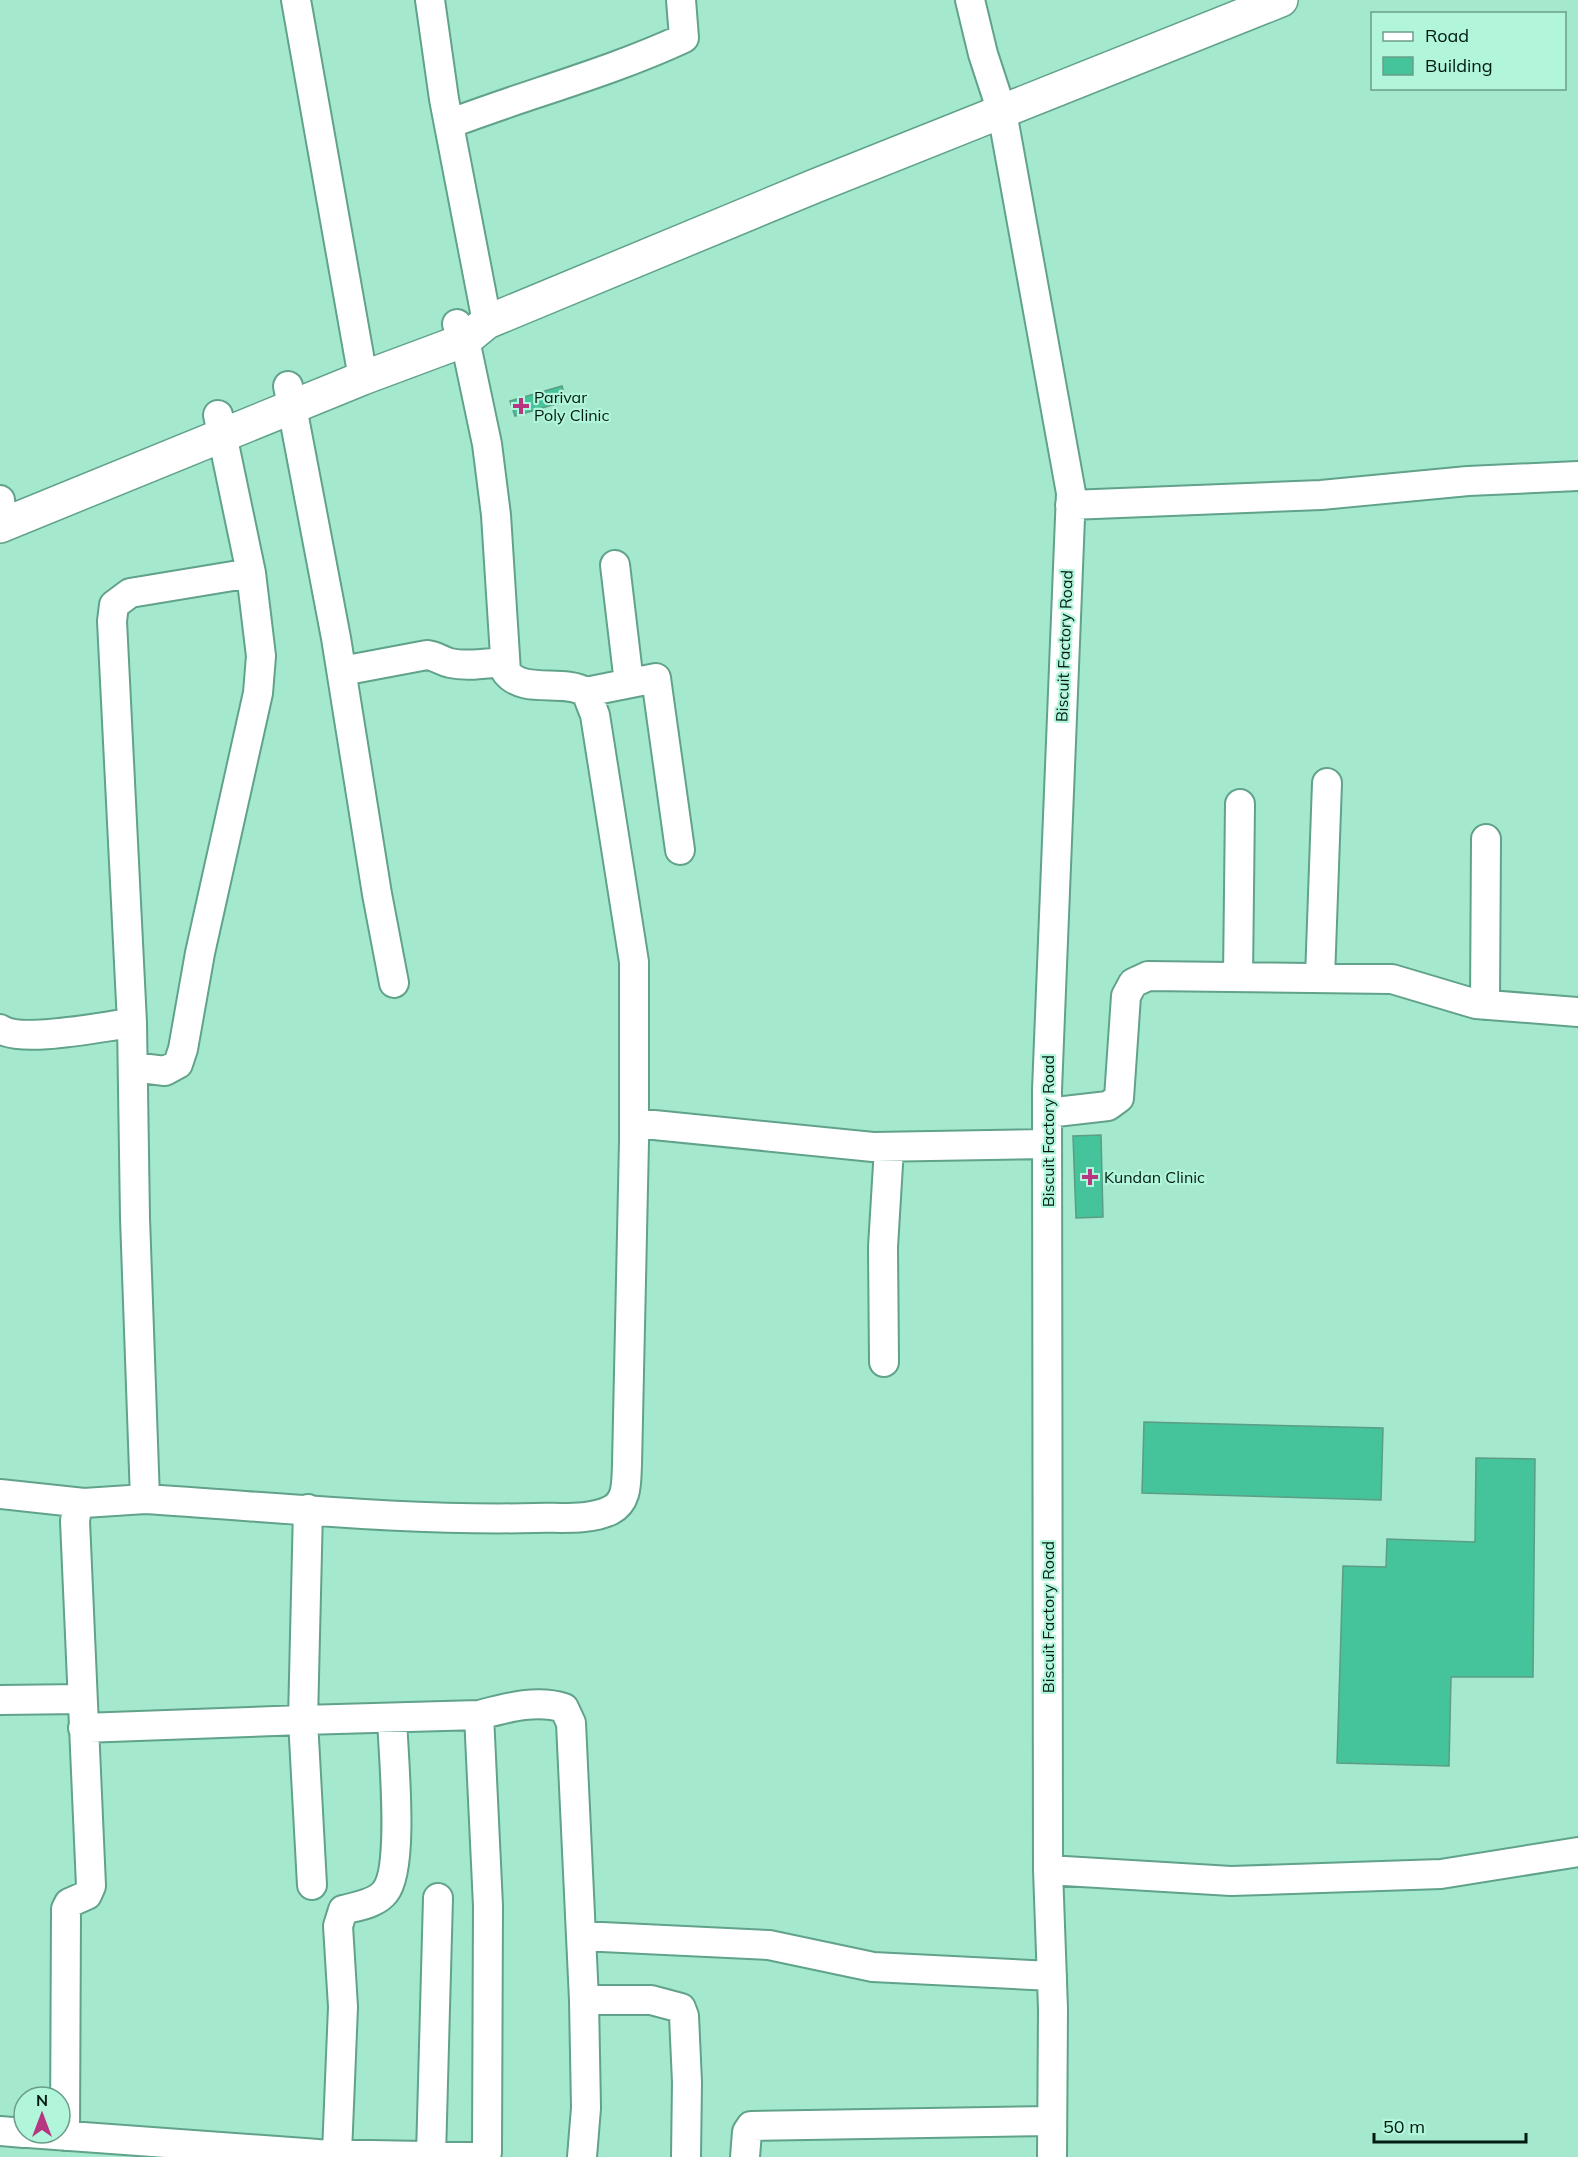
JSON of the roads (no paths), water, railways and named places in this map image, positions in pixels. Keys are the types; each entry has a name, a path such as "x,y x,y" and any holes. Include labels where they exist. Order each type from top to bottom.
{"main road":[{"path":"1,511 97,475 361,368 469,329 815,186 1281,0"}],"street":[{"path":"296,0 361,368"},
{"path":"430,0 449,124 469,329 496,515 506,672 517,681 569,685 586,692 656,678 680,850"},
{"path":"449,124 644,57 684,38 681,0"},
{"name":"Biscuit Factory Road","path":"970,0 983,54 1002,112 1066,465 1070,505 1047,1113 1048,1869 1052,1976 1052,2157"},
{"path":"290,397 342,671 394,983"},
{"path":"133,1067 165,1071 178,1064 200,953 258,693 261,656 251,573 220,425"},
{"path":"1070,505 1322,495 1468,481 1578,476"},
{"path":"615,565 629,683"},
{"path":"145,1499 132,1023 114,605 130,593 251,573"},
{"path":"342,671 427,655 466,665 505,662"},
{"path":"0,1494 84,1503 145,1499 488,1519 587,1516 610,1510 621,1502 626,1488 627,1465 634,1123 634,962 595,716 586,692"},
{"path":"1320,978 1327,783"},
{"path":"1238,977 1240,804"},
{"path":"1485,1005 1486,839"},
{"path":"1047,1113 1108,1106 1119,1098 1126,996 1133,983 1148,976 1320,978 1407,982 1459,1000 1485,1005 1578,1012"},
{"path":"0,1029 6,1033 45,1034 132,1023"},
{"path":"634,1123 833,1145 889,1148 1047,1144"},
{"path":"884,1362 883,1247 889,1148"},
{"path":"65,2085 66,1909 69,1904 87,1895 91,1886 75,1521 77,1509 84,1503"},
{"path":"308,1509 303,1720 312,1885"},
{"path":"0,1700 82,1699"},
{"path":"83,1728 479,1715 503,1708 553,1704 564,1708 568,1715 575,1774 584,2000 585,2108 582,2157"},
{"path":"72,2137 173,2151 477,2157 487,2155 488,1906 479,1715"},
{"path":"324,2155 343,2007 339,1926 343,1910 375,1900 385,1892 393,1879 396,1840 392,1718"},
{"path":"1048,1869 1231,1881 1441,1874 1578,1852"},
{"path":"431,2156 438,1898"},
{"path":"581,1936 769,1945 873,1967 1052,1976"},
{"path":"584,2000 651,2000 681,2008 684,2016 687,2082 686,2157"},
{"path":"745,2157 748,2128 760,2125 1052,2121"}],"place":[{"name":"Parivar Poly Clinic","path":"521,406"},
{"name":"Kundan Clinic","path":"1090,1177"}]}
